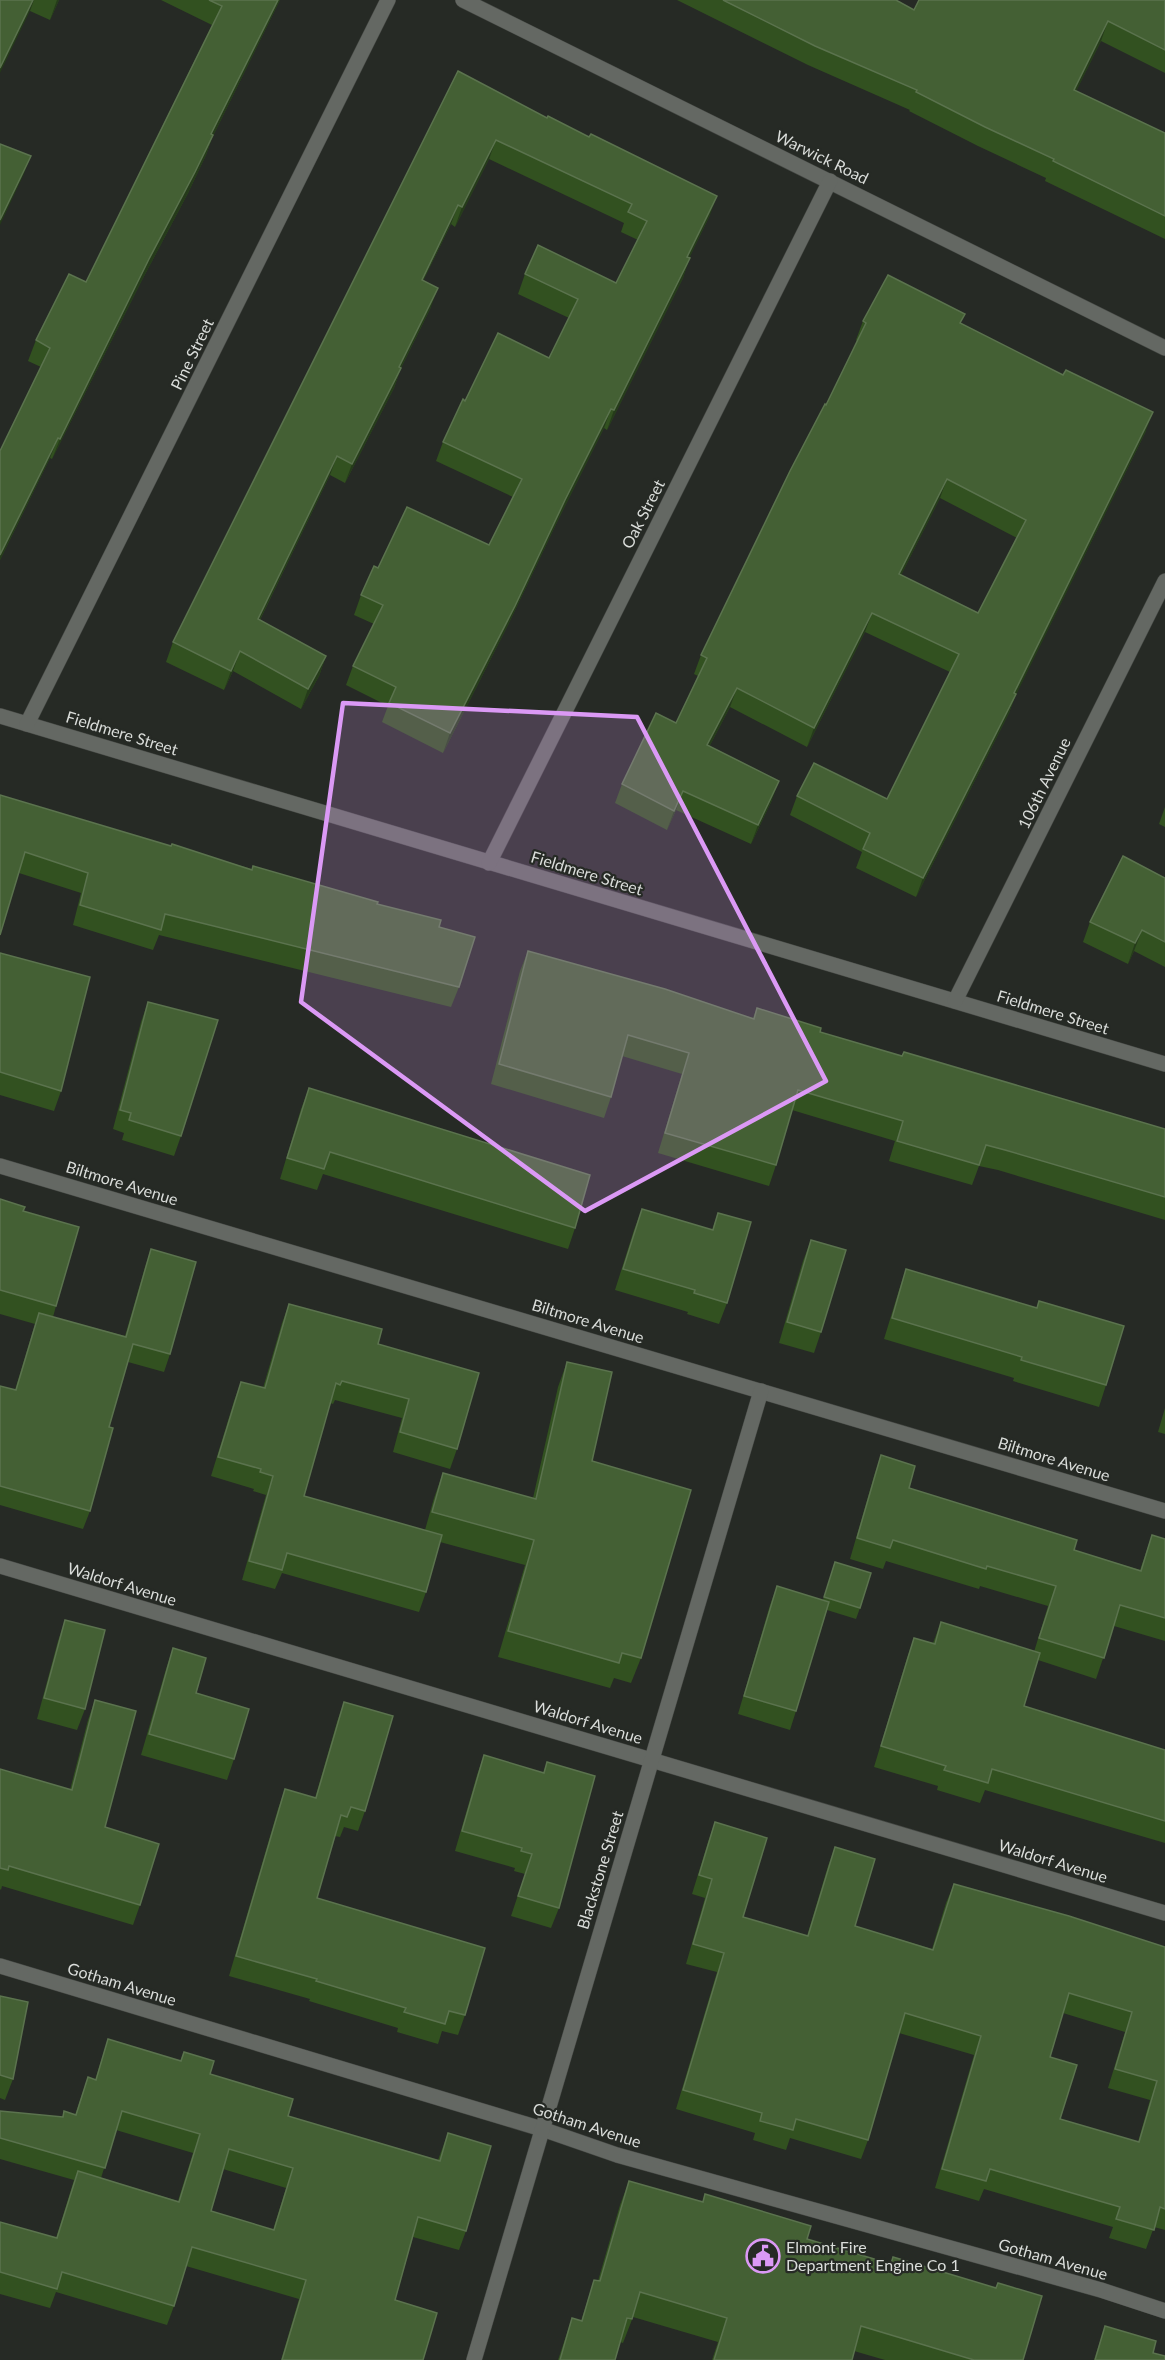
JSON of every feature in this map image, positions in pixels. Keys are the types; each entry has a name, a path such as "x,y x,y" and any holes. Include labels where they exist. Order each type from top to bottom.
{"street":[{"name":"Pine Street","path":"27,724 388,0"},
{"name":"Warwick Road","path":"463,0 1165,348"},
{"name":"Oak Street","path":"489,863 830,181"},
{"name":"106th Avenue","path":"956,1001 1165,581"},
{"name":"Fieldmere Street","path":"0,716 1165,1064"},
{"name":"Biltmore Avenue","path":"0,1166 1165,1511"},
{"name":"Blackstone Street","path":"474,2360 761,1391"},
{"name":"Waldorf Avenue","path":"0,1566 1165,1913"},
{"name":"Gotham Avenue","path":"0,1966 542,2129 616,2155 1089,2287 1165,2311"}],"highlighted area":[{"path":"343,703 637,717 826,1081 585,1211 301,1002"}],"building":[{"path":"0,0 33,0 0,68"},
{"path":"209,0 278,0 211,134 213,135 195,172 0,555 0,451 50,348 36,340 69,274 86,282 222,6"},
{"path":"723,0 896,0 914,10 919,0 1165,0 1165,50 1108,21 1074,90 1165,133 1165,216 916,92 917,90 815,46"},
{"path":"458,71 547,118 548,116 589,137 591,134 717,196 687,257 690,258 614,410 611,409 565,500 515,606 450,733 389,703 396,687 353,666 383,605 361,595 374,566 378,568 407,507 489,545 522,479 443,442 498,333 549,358 578,299 525,274 538,245 616,283 647,221 628,212 632,204 496,140 462,207 458,205 422,280 438,288 399,367 401,368 352,464 337,456 258,619 326,656 308,689 240,651 231,671 173,642"},
{"path":"0,144 31,156 0,220"},
{"path":"888,275 965,314 960,323 1063,375 1066,370 1153,412 1014,693 1016,694 923,878 863,849 870,833 797,796 814,763 887,799 959,654 872,613 814,728 737,688 707,745 779,781 758,825 683,791 674,811 622,784 656,713 676,723 707,658 701,655 790,471 826,405 866,323 863,321","holes":["947,479 1026,520 978,613 899,574"]},
{"path":"0,795 171,846 172,844 252,870 253,866 378,902 377,904 441,920 439,927 475,937 459,987 165,914 161,930 80,905 88,873 25,852 0,935"},
{"path":"1123,856 1165,878 1165,942 1142,930 1135,943 1090,922"},
{"path":"528,951 665,989 754,1019 757,1008 821,1028 820,1032 902,1056 904,1052 1165,1129 1165,1197 986,1145 979,1165 897,1141 903,1121 798,1090 776,1165 665,1133 689,1053 628,1035 611,1097 499,1064"},
{"path":"0,953 90,977 61,1091 0,1072"},
{"path":"148,1002 218,1020 181,1136 129,1120 131,1113 120,1110"},
{"path":"309,1088 590,1175 575,1228 330,1152 324,1169 287,1158"},
{"path":"0,1199 25,1207 23,1211 79,1227 56,1306 0,1290"},
{"path":"642,1209 713,1230 718,1213 751,1222 727,1303 694,1293 695,1290 623,1269"},
{"path":"811,1240 846,1250 821,1332 787,1322"},
{"path":"151,1249 196,1262 170,1354 133,1344 109,1427 113,1428 90,1511 0,1486 0,1386 16,1390 39,1313 126,1337"},
{"path":"906,1269 1037,1308 1039,1301 1124,1326 1106,1385 892,1318"},
{"path":"289,1304 382,1329 378,1344 479,1373 457,1449 400,1432 409,1399 342,1381 340,1385 336,1383 304,1496 442,1535 426,1592 287,1553 282,1570 249,1561 273,1476 260,1472 261,1469 218,1457 241,1382 265,1388"},
{"path":"567,1362 612,1372 592,1461 691,1490 641,1658 622,1653 619,1663 508,1631 534,1540 432,1512 443,1473 536,1499"},
{"path":"881,1455 915,1466 909,1488 1077,1540 1074,1550 1141,1571 1152,1535 1165,1539 1165,1618 1120,1605 1104,1658 1039,1638 1056,1586 987,1566 986,1569 893,1540 890,1548 857,1538"},
{"path":"835,1562 871,1573 860,1608 824,1597"},
{"path":"777,1586 829,1602 796,1711 744,1696"},
{"path":"65,1620 105,1630 85,1709 44,1698"},
{"path":"941,1622 1040,1653 1024,1706 1165,1750 1165,1821 992,1769 988,1783 944,1770 946,1766 881,1746 914,1638 935,1644"},
{"path":"173,1648 206,1658 196,1693 249,1709 234,1759 149,1734"},
{"path":"95,1700 136,1711 105,1827 159,1844 140,1905 9,1866 8,1870 0,1868 0,1769 72,1790"},
{"path":"344,1702 393,1716 365,1811 351,1807 347,1817 341,1815 317,1898 485,1948 465,2015 449,2011 445,2024 404,2012 406,2008 316,1981 317,1979 236,1956 285,1789 316,1798"},
{"path":"484,1755 544,1773 547,1762 595,1776 559,1908 518,1896 532,1854 521,1851 522,1848 462,1831"},
{"path":"715,1822 767,1838 743,1917 808,1936 835,1847 875,1859 855,1926 933,1950 954,1884 1069,1916 1165,1947 1165,2209 1160,2207 1154,2230 1116,2219 1120,2207 990,2169 986,2181 942,2169 981,2036 905,2013 868,2140 796,2119 793,2130 760,2121 762,2113 683,2090 724,1953 693,1944 712,1879 699,1875","holes":["1069,1993 1132,2012 1115,2069 1157,2081 1139,2142 1060,2119 1077,2065 1050,2057"]},
{"path":"0,1996 28,2002 13,2079 0,2075"},
{"path":"108,2039 181,2061 184,2052 214,2061 210,2074 293,2099 288,2116 440,2161 448,2133 491,2146 466,2231 418,2217 395,2300 437,2313 423,2360 282,2360 306,2280 192,2247 174,2306 62,2272 57,2289 0,2272 0,2222 57,2238 78,2171 179,2202 200,2134 122,2111 105,2168 0,2138 0,2111 63,2117 64,2111 76,2115 88,2077 96,2080","holes":["229,2149 293,2168 274,2230 211,2211"]},
{"path":"629,2181 703,2202 705,2194 811,2226 807,2239 891,2264 893,2257 996,2288 998,2283 1042,2296 1023,2360 974,2360 861,2326 852,2360 714,2360 727,2318 640,2292 632,2319 627,2318 615,2360 560,2360 572,2318 582,2321 594,2280 600,2281"},
{"path":"1105,2326 1156,2341 1153,2353 1165,2356 1165,2360 1095,2360"}],"place":[{"name":"Elmont Fire Department Engine Co 1","path":"763,2256"}]}
